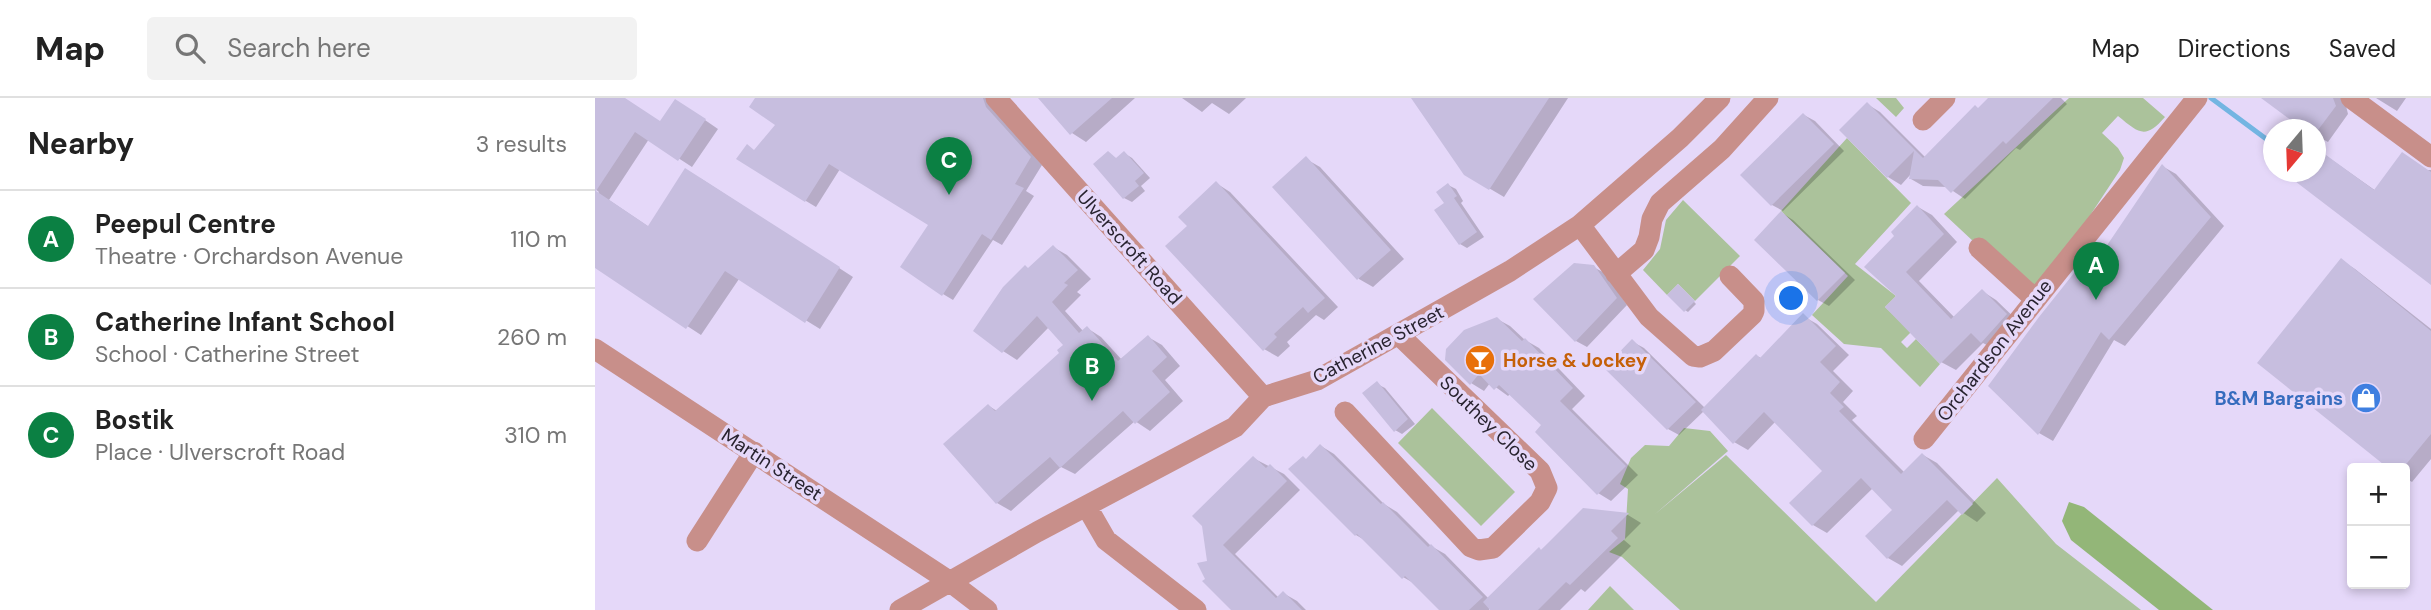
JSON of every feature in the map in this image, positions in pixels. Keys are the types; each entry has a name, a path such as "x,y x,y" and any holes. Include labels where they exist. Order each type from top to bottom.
{"street":[{"name":"Ulverscroft Road","path":"996,98 1263,397"},
{"name":"Catherine Street","path":"900,610 1037,531 1235,427 1263,397 1317,380 1510,271 1580,225 1680,138 1720,98"},
{"path":"1616,274 1644,250 1650,237 1652,219 1660,203 1722,149 1768,98"},
{"path":"1923,120 1945,98"},
{"path":"2351,98 2431,157"},
{"name":"Orchardson Avenue","path":"1924,439 2191,106"},
{"path":"1580,225 1649,317 1687,353 1700,357 1714,351 1754,310 1754,301 1731,276"},
{"path":"1979,248 2035,299"},
{"name":"Southey Close","path":"1345,412 1471,547 1479,550 1493,548 1540,502 1547,488 1540,471 1399,335"},
{"name":"Martin Street","path":"595,349 949,581 987,610"},
{"path":"697,541 754,452"},
{"path":"1087,507 1106,540 1196,610"}],"green space":[{"path":"1876,98 1896,98 1904,108 1896,117"},
{"path":"2069,98 2143,98 2165,117 2152,129 2142,132 2118,116 2102,133 2118,148 2124,158 2120,170 2035,299 1944,214"},
{"path":"1847,138 1911,203 1855,264 1896,296 1885,307 1911,332 1901,342 1907,348 1916,339 1940,364 1920,387 1881,348 1844,344 1812,315 1848,276 1781,211"},
{"path":"1683,200 1740,256 1695,301 1678,284 1667,295 1643,270 1660,249 1666,220"},
{"path":"1432,408 1515,492 1481,526 1398,443"},
{"path":"1684,428 1710,431 1728,451 1654,515 1726,455 1876,602 1997,478 2056,544 2141,610 1680,610 1622,557 1609,552 1625,539 1628,489 1620,484 1631,458 1645,445 1669,446"},
{"path":"2069,502 2084,507 2213,610 2159,610 2071,540 2062,521"},
{"path":"1610,586 1634,610 1588,610"}],"building":[{"path":"595,98 625,98 660,121 675,99 706,119 678,161 635,132 596,191 648,226 685,168 840,267 805,323 725,271 686,329 595,268"},
{"path":"755,98 983,98 986,107 1031,157 1015,184 1024,188 991,240 982,234 942,296 900,267 928,225 829,164 805,202 736,159 747,144 754,150 775,125 749,107"},
{"path":"1038,98 1112,98 1070,135"},
{"path":"1411,98 1549,98 1489,190 1464,175"},
{"path":"1988,98 2053,98 2006,144 2003,141 1951,193 1938,180 1909,179 1914,151 1887,178 1839,130 1867,102 1923,158 1975,105 1978,108"},
{"path":"2261,98 2333,98 2336,106 2326,119 2289,119"},
{"path":"1803,113 1834,144 1771,206 1740,175"},
{"path":"1108,151 1116,158 1124,151 1144,173 1135,181 1139,186 1123,199 1093,164"},
{"path":"2402,152 2431,172 2431,285 2296,182 2326,182 2326,155 2374,190"},
{"path":"1306,156 1391,250 1357,280 1272,187"},
{"path":"2162,164 2211,217 2109,340 2101,332 2038,435 1988,386 2082,263 2091,269"},
{"path":"1216,181 1325,298 1308,313 1303,307 1274,334 1277,337 1263,351 1165,246 1187,226 1178,217"},
{"path":"1448,183 1457,196 1454,198 1477,232 1459,245 1434,210 1444,203 1436,192"},
{"path":"1917,205 1944,234 1906,272 1951,319 1982,289 2007,314 1981,343 1971,333 1940,364 1885,307 1896,296 1864,267 1894,236 1891,232"},
{"path":"1781,211 1845,273 1817,301 1754,240"},
{"path":"1053,245 1078,270 1064,283 1068,285 1052,302 1079,333 1087,326 1118,361 1148,335 1167,357 1152,371 1170,392 1135,424 1123,411 1060,468 1050,457 996,504 943,444 988,404 995,411 1059,353 1057,350 1063,345 1037,316 1002,353 973,331 1003,287 1025,265 1028,268"},
{"name":"B&M Bargains","path":"2341,258 2431,331 2431,434 2407,463 2382,463 2257,363"},
{"path":"1574,263 1594,265 1617,298 1575,342 1533,299"},
{"path":"1678,284 1695,301 1684,312 1667,295"},
{"path":"1803,313 1836,346 1820,362 1840,382 1830,393 1844,407 1839,411 1901,474 1922,453 1973,504 1962,515 1947,500 1887,559 1865,536 1892,510 1861,478 1812,526 1789,503 1822,471 1764,412 1733,444 1701,410 1756,354 1760,358"},
{"path":"1497,317 1522,341 1525,338 1573,388 1560,401 1626,466 1597,495 1535,432 1541,425 1499,385 1494,390 1479,374 1470,385 1445,360 1446,349 1464,330"},
{"path":"1632,339 1696,402 1667,430 1604,368"},
{"path":"1377,381 1408,419 1394,432 1362,393"},
{"path":"1320,444 1428,547 1431,544 1483,597 1469,610 1439,610 1405,576 1402,579 1357,534 1355,536 1288,469 1303,456 1306,459"},
{"path":"1253,456 1266,468 1270,464 1287,481 1223,545 1276,598 1283,591 1302,610 1231,610 1202,581 1205,579 1197,563 1207,561 1202,526 1192,516"},
{"path":"1583,508 1629,513 1611,531 1618,538 1570,585 1566,582 1538,610 1490,610 1483,602"}],"waterway":[{"path":"2211,98 2263,137"}],"place":[{"name":"Bostik","path":"949,195"},
{"name":"Peepul Centre","path":"2096,300"},
{"name":"Horse & Jockey","path":"1480,360"},
{"name":"B&M Bargains","path":"2366,398"},
{"name":"Catherine Infant School","path":"1092,401"}]}
